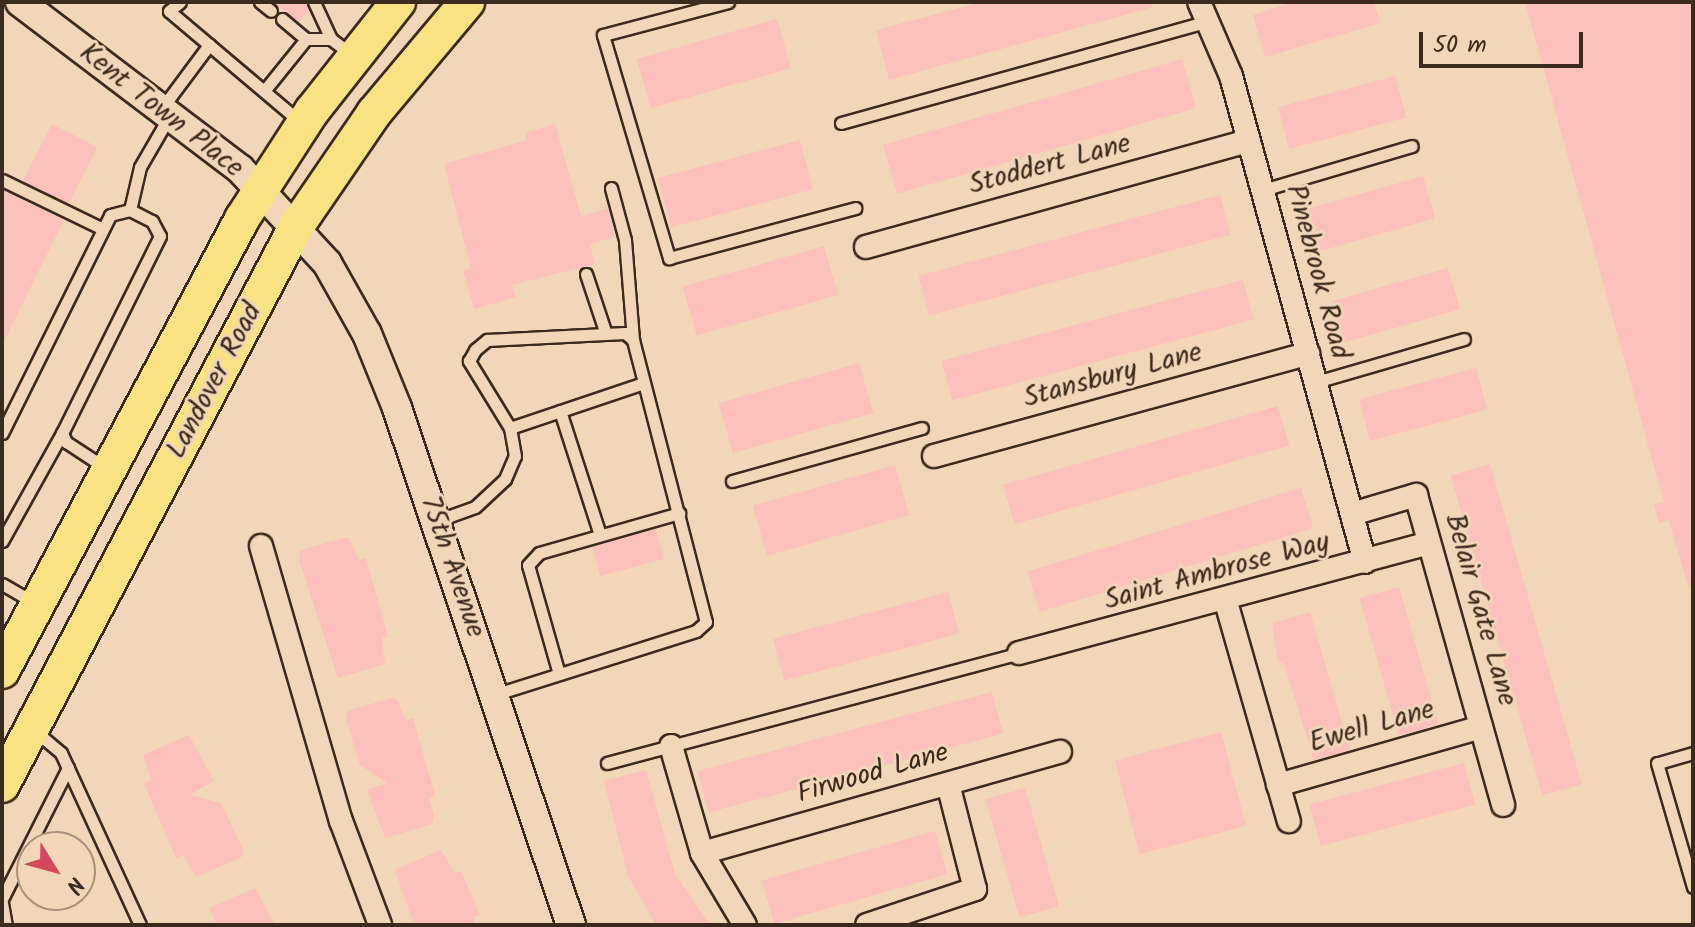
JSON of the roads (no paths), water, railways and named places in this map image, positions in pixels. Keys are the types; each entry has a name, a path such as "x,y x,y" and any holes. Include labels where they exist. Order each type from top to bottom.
{"main road":[{"name":"Landover Road","path":"2,785 296,227 374,113 467,2"},
{"name":"Landover Road","path":"2,671 20,623 108,470 260,190 303,124 342,48 389,5"}],"street":[{"name":"Kent Town Place","path":"20,2 260,190 296,227"},
{"name":"Pinebrook Road","path":"1204,11 1249,141 1365,562"},
{"name":"Stoddert Lane","path":"866,247 1249,141"},
{"name":"75th Avenue","path":"296,227 327,263 367,334 496,694 571,925"},
{"name":"Stansbury Lane","path":"934,456 1308,354"},
{"name":"Belair Gate Lane","path":"1352,514 1416,495 1503,805"},
{"name":"Saint Ambrose Way","path":"1019,653 1226,602 1429,543"},
{"path":"261,546 341,821 380,925"},
{"name":"Ewell Lane","path":"1226,602 1289,821"},
{"name":"Ewell Lane","path":"1278,785 1481,727"},
{"path":"671,746 702,853 745,925"},
{"name":"Firwood Lane","path":"702,853 1060,752"},
{"path":"867,925 975,889 948,784"}],"lane":[{"path":"180,2 170,6 209,45 303,124"},
{"path":"260,2 271,11"},
{"path":"314,2 342,48"},
{"path":"728,2 603,35 669,258 855,208"},
{"path":"841,123 1204,11"},
{"path":"282,19 306,39 342,48"},
{"path":"264,91 306,39"},
{"path":"130,210 140,167 164,114 209,45"},
{"path":"1263,190 1412,146"},
{"path":"2,180 103,229"},
{"path":"496,694 696,631 706,622 629,336 625,240 611,188"},
{"path":"2,433 110,215 130,210 152,221 160,236 62,433 2,541"},
{"path":"586,274 606,334"},
{"path":"435,521 475,507 505,479 515,456 510,428 477,382 469,361 475,350 487,340 606,334 629,336"},
{"path":"1316,382 1464,339"},
{"path":"510,428 644,383"},
{"path":"560,411 600,535"},
{"path":"732,481 922,428"},
{"path":"62,433 66,442 108,470"},
{"path":"559,674 528,565 539,553 679,513"},
{"path":"2,584 20,623"},
{"path":"607,763 1019,653"},
{"path":"32,728 68,768 140,925"},
{"path":"1693,753 1657,763 1693,887"},
{"path":"6,925 2,901 68,768"}]}
